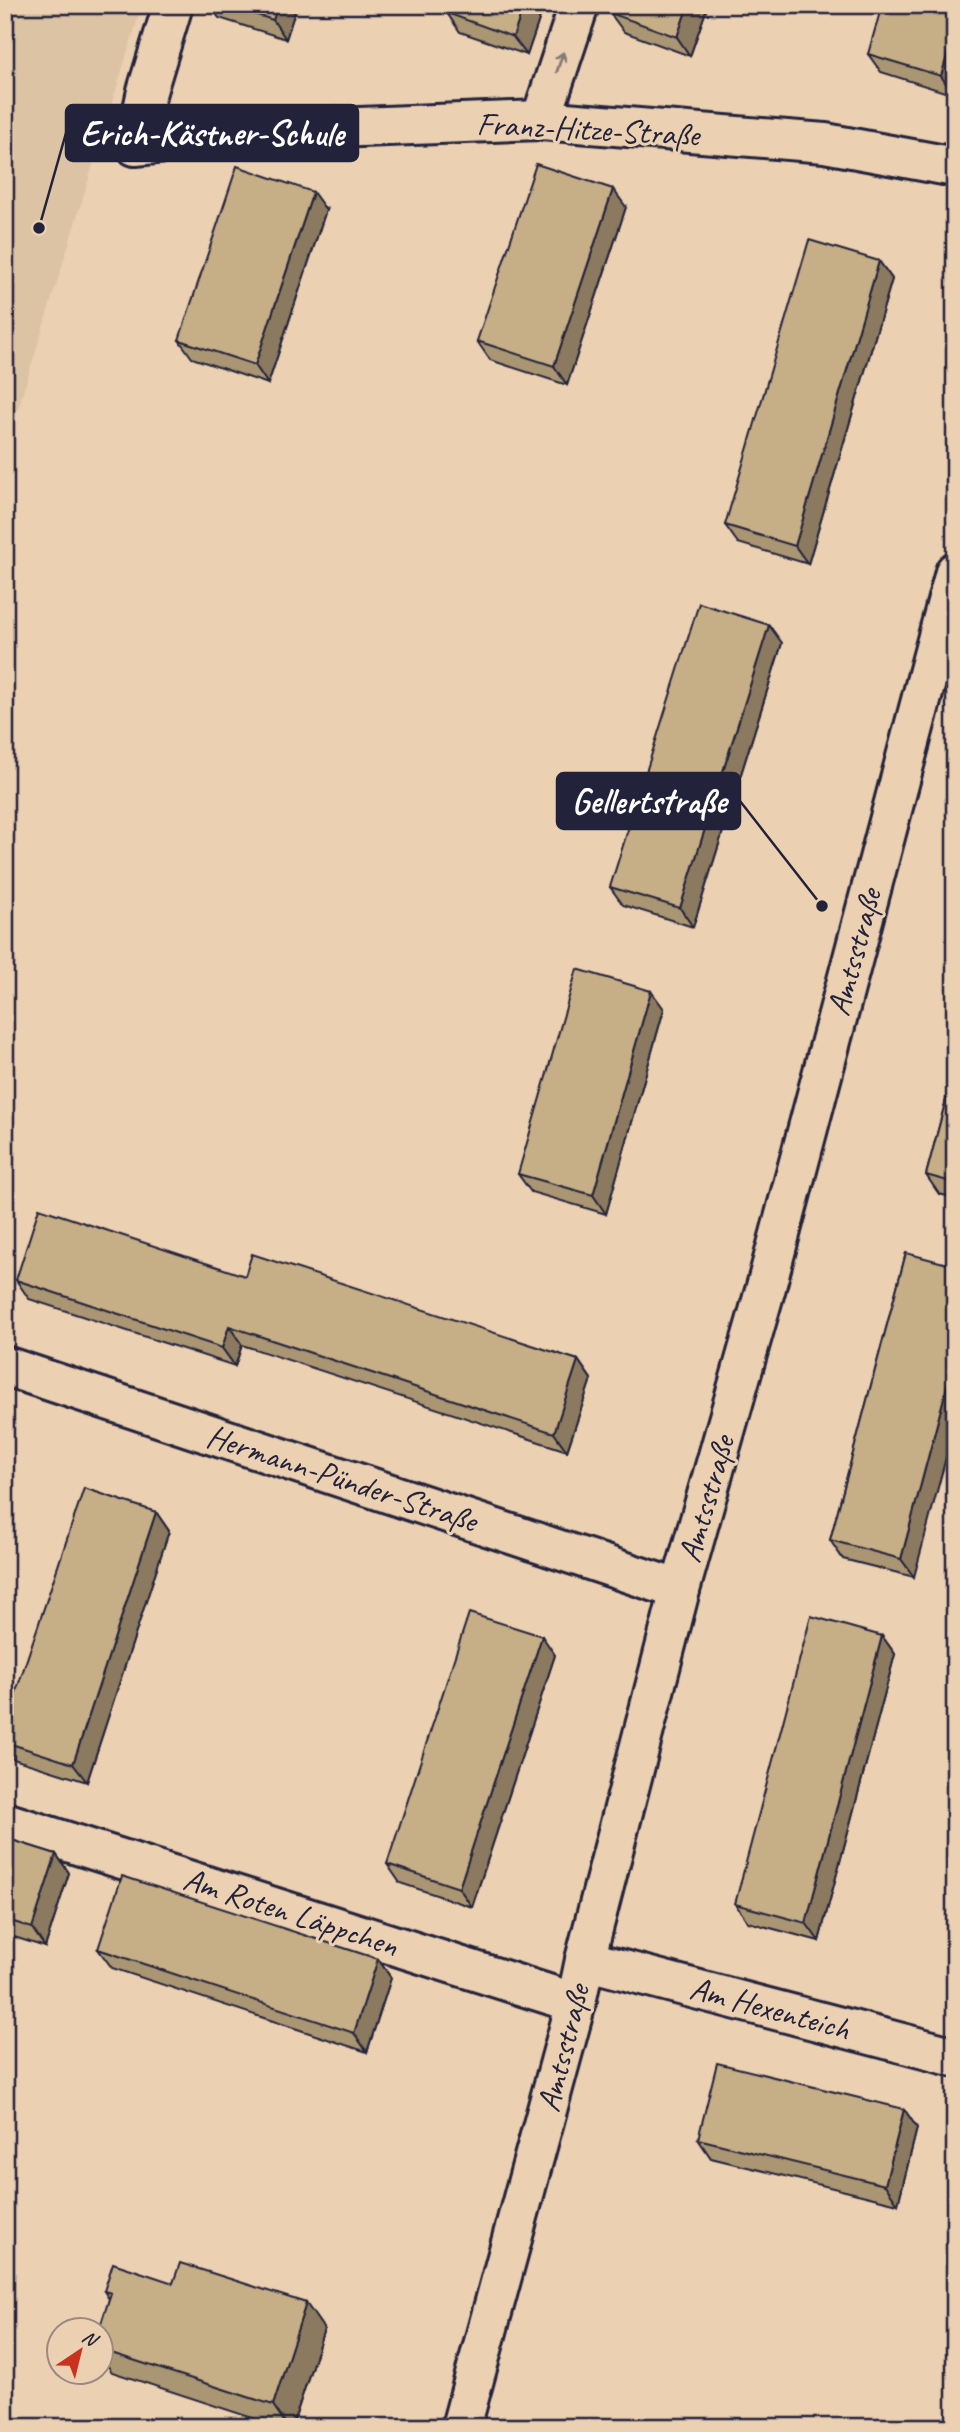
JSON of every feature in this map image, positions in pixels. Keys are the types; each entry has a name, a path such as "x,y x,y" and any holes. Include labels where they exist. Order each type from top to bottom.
{"street":[{"name":"Franz-Hitze-Straße","path":"173,5 147,91 135,146 308,129 541,120 825,143 955,167"},
{"path":"541,120 579,5"},
{"name":"Amtsstraße","path":"461,2427 576,2003 680,1590 766,1287 955,572"},
{"name":"Hermann-Pünder-Straße","path":"5,1366 680,1590"},
{"name":"Am Roten Läppchen","path":"5,1822 576,2003"},
{"name":"Am Hexenteich","path":"585,1960 955,2057"}],"shaded area":[{"path":"5,5 142,5 5,451"}],"building":[{"path":"226,5 278,5 273,20"},
{"path":"450,5 524,5 513,37 447,13"},
{"path":"613,5 688,5 677,37 610,13"},
{"path":"882,5 955,5 955,29 941,76 868,54"},
{"path":"536,164 613,189 554,366 477,341"},
{"path":"237,166 313,192 255,365 179,340"},
{"path":"809,240 879,261 795,546 725,525"},
{"path":"699,603 769,625 680,908 610,887"},
{"path":"577,969 651,991 593,1195 518,1174"},
{"path":"955,1066 955,1183 926,1175"},
{"path":"39,1208 245,1276 252,1254 578,1360 554,1433 229,1326 222,1348 16,1280"},
{"path":"906,1253 955,1266 955,1356 901,1559 830,1540"},
{"path":"84,1488 156,1512 73,1764 5,1742 5,1725"},
{"path":"469,1613 542,1636 459,1888 387,1864"},
{"path":"811,1616 882,1636 806,1923 735,1904"},
{"path":"5,1838 56,1854 32,1928 5,1919"},
{"path":"122,1876 378,1959 354,2033 98,1949"},
{"path":"717,2063 904,2109 885,2185 698,2139"},
{"path":"113,2263 173,2283 180,2263 306,2303 273,2405 116,2355 116,2316 104,2316 111,2293 104,2291"}],"place":[{"name":"Erich-Kästner-Schule","path":"39,228"},
{"name":"Gellertstraße","path":"822,906"}]}
